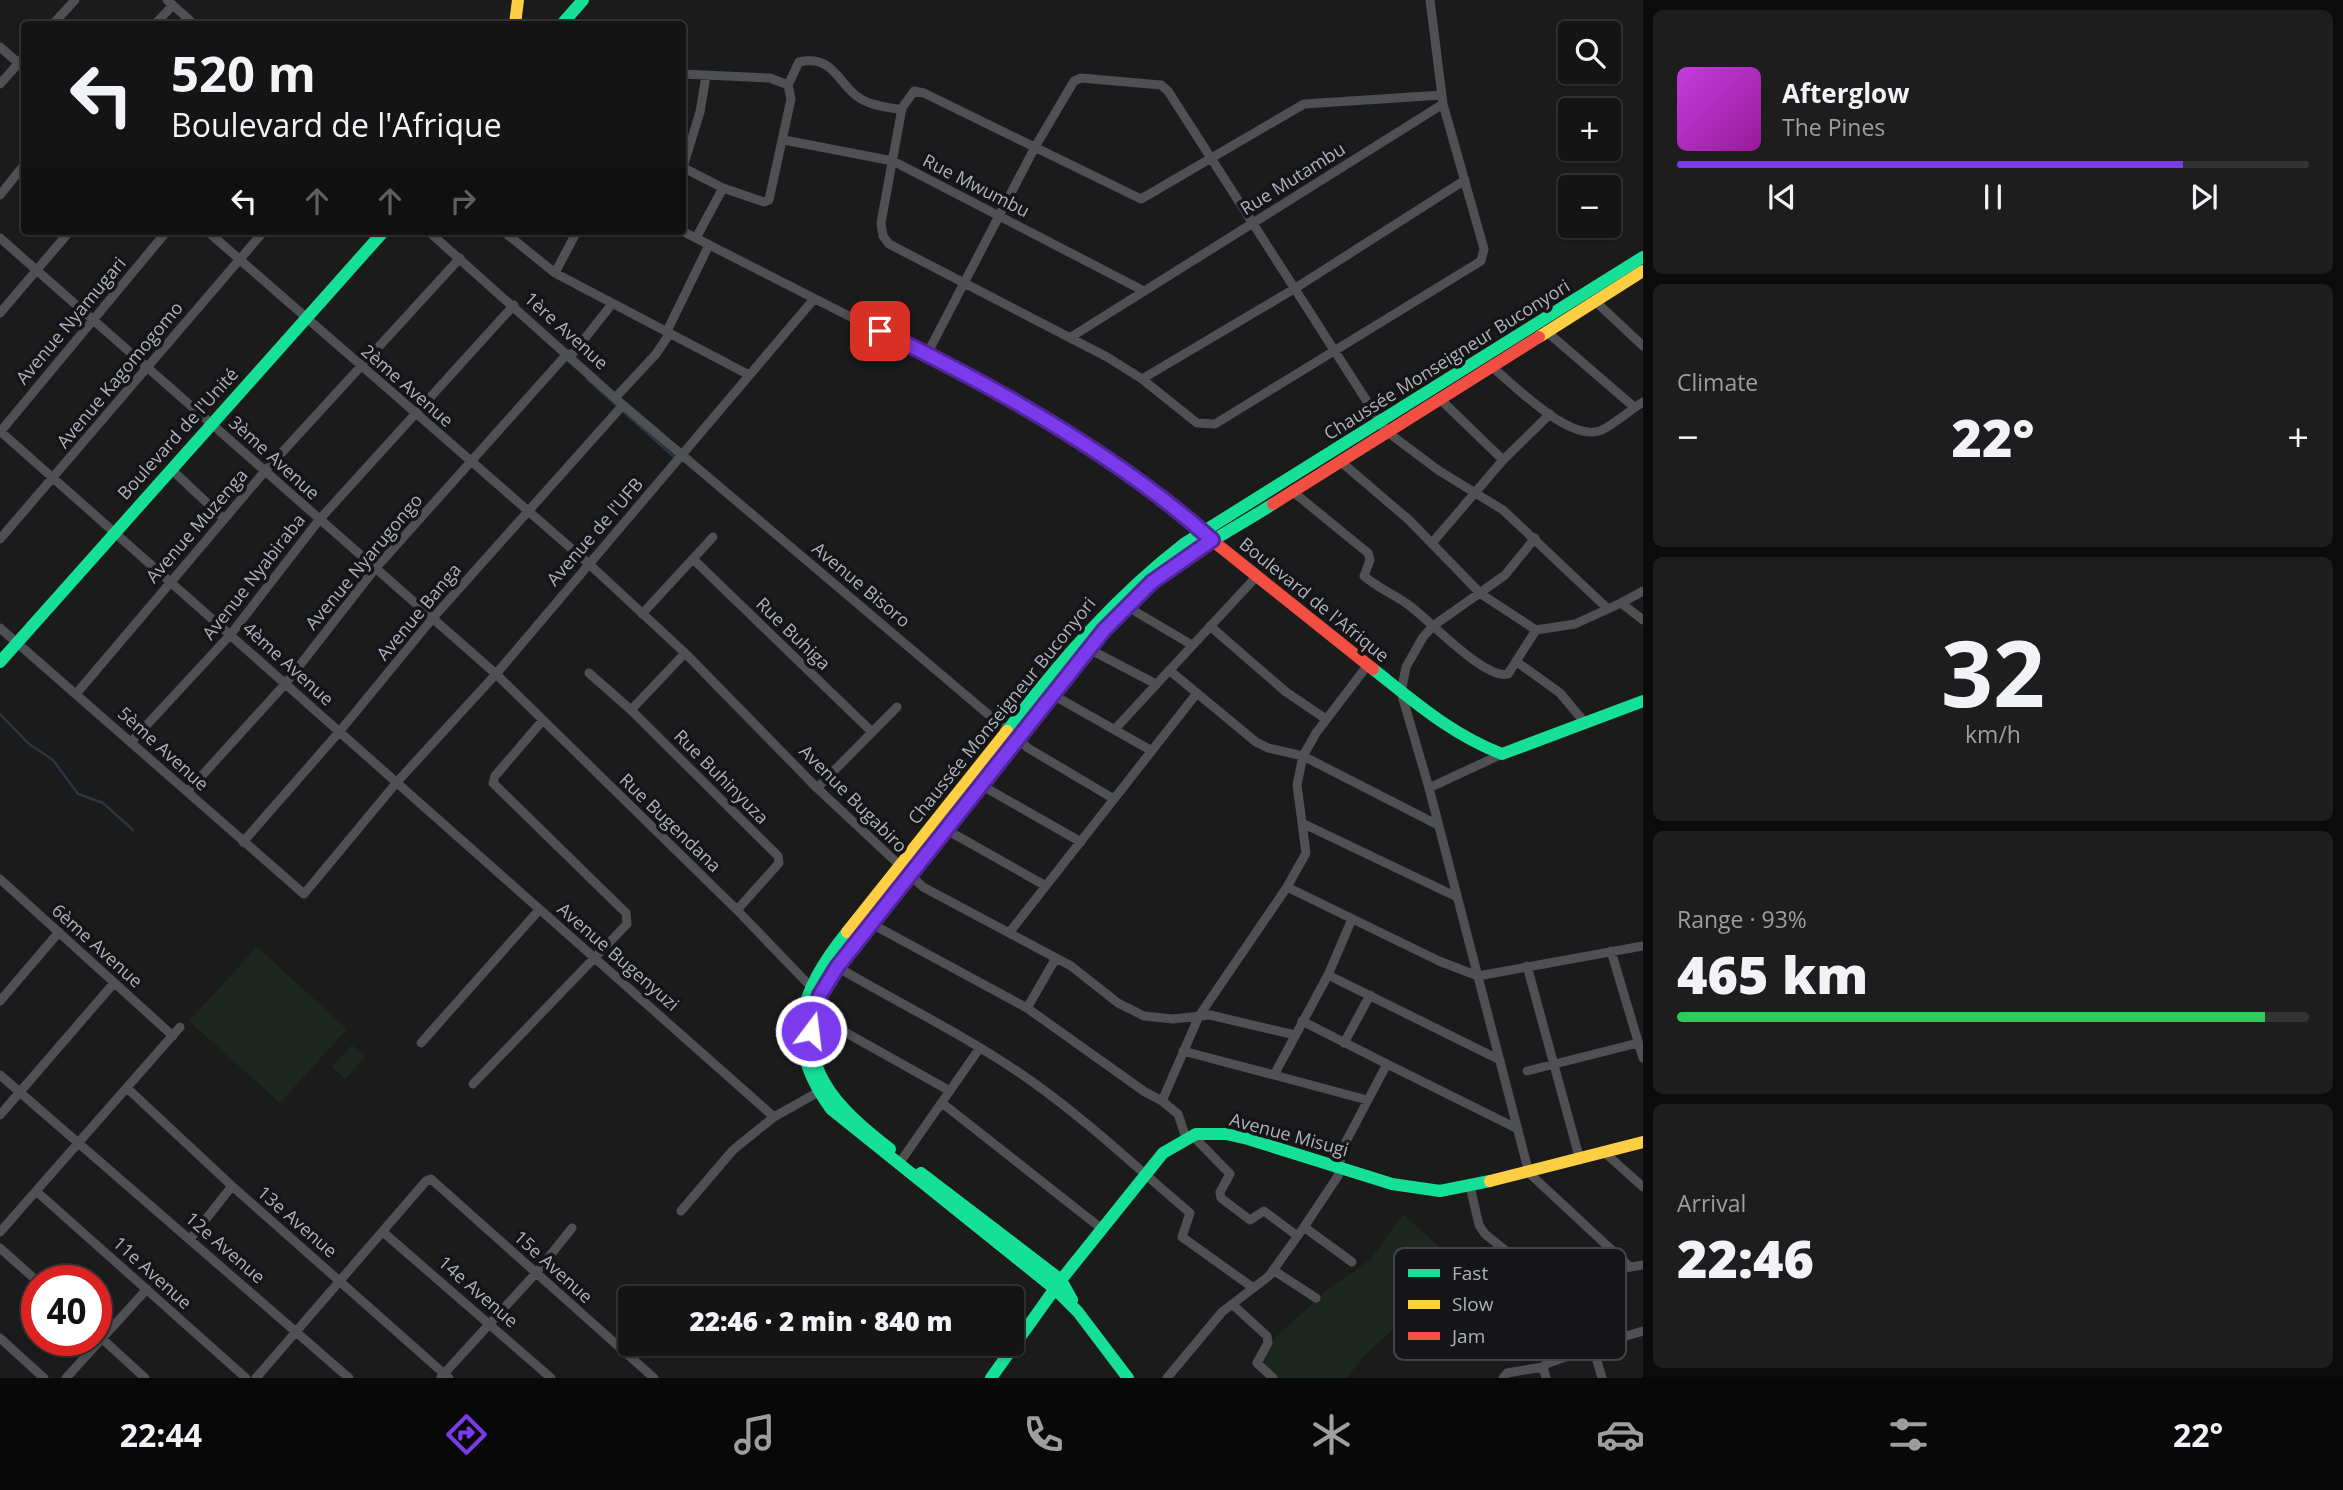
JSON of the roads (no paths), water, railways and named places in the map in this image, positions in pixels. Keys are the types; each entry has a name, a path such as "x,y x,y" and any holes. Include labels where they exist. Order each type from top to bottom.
{"street":[{"path":"56,21 75,0"},
{"path":"515,21 518,0"},
{"path":"568,21 583,0"},
{"path":"1430,0 1443,99 1484,249 1481,261 1215,424 1205,426 1197,423 1142,379 1071,337 889,244 883,236 881,223 902,110 906,99 914,91 924,93 1140,200 1304,104 1443,99"},
{"path":"157,21 170,3 191,21"},
{"path":"0,47 21,62"},
{"path":"788,85 799,62 808,60 839,73 855,95 864,101 902,110"},
{"path":"0,84 21,65"},
{"path":"686,74 770,78 788,85 792,91 784,140 769,200 764,202 723,188 686,169"},
{"path":"686,157 700,113 706,76"},
{"path":"927,354 1035,147 1074,81 1082,78 1152,83 1168,91 1383,427 1503,510 1608,609"},
{"name":"Rue Mutambu","path":"1071,337 1253,224 1443,99"},
{"name":"Rue Mwumbu","path":"784,140 892,161 1144,291"},
{"path":"0,195 21,169"},
{"path":"1142,379 1294,289 1465,180"},
{"path":"696,238 723,188"},
{"name":"Boulevard de l'Afrique","path":"686,233 927,354 1082,444 1208,536 1401,692 1467,740 1502,754"},
{"path":"0,313 67,235"},
{"name":"Avenue Nyamugari","path":"0,431 164,235"},
{"name":"2ème Avenue","path":"212,235 588,564"},
{"name":"Avenue Kagomogomo","path":"0,539 260,235"},
{"name":"Boulevard de l'Unité","path":"0,662 380,235"},
{"name":"1ère Avenue","path":"433,235 615,398 683,454"},
{"path":"508,235 555,273 749,375"},
{"path":"555,273 574,235"},
{"name":"3ème Avenue","path":"0,238 213,424 374,570 496,674"},
{"path":"615,398 656,354 709,245"},
{"name":"Chaussée Monseigneur Buconyori","path":"1128,1378 1058,1284 900,1162 822,1090 811,1048 808,1011 815,991 840,941 945,829 981,785 1014,735 1053,695 1126,606 1152,582 1208,536 1383,427 1643,257"},
{"name":"Avenue Muzenga","path":"76,694 265,471 460,258"},
{"name":"Chaussée Monseigneur Buconyori","path":"815,991 837,967 904,871 1014,735 1121,594 1161,560 1292,491 1340,461 1383,427 1439,398 1643,271"},
{"name":"Avenue de l'UFB","path":"304,894 397,782 496,674 814,299"},
{"path":"1595,301 1643,346"},
{"name":"Avenue Nyarugongo","path":"187,792 286,683 374,570 612,304"},
{"name":"Avenue Nyabiraba","path":"131,742 231,634 319,520 514,305"},
{"path":"1546,331 1634,408"},
{"path":"1491,366 1568,426 1592,433 1602,430 1643,402"},
{"path":"1439,398 1503,460"},
{"name":"Avenue Banga","path":"243,842 340,732 432,619 623,405"},
{"path":"1432,543 1503,460 1550,414"},
{"name":"4ème Avenue","path":"0,431 397,782"},
{"name":"Avenue Bisoro","path":"683,454 1014,735 1043,758 1114,799"},
{"path":"1340,461 1390,502 1481,594 1536,630 1575,624 1643,592"},
{"path":"171,469 224,519"},
{"path":"1292,491 1368,553 1370,560 1364,576 1407,604 1497,674 1508,674 1536,630"},
{"path":"642,614 713,537"},
{"path":"1535,538 1505,575 1433,626 1406,667 1401,692 1429,788 1530,1173 1609,1248"},
{"name":"Rue Buhiga","path":"693,559 872,732"},
{"name":"Avenue Bugabiro","path":"588,564 685,653 817,788 904,871 937,895 1056,958 1086,976 1118,1003 1144,1016 1173,1019 1221,1017 1295,1035"},
{"path":"1115,729 1256,577"},
{"path":"1621,603 1643,620"},
{"path":"1126,606 1192,645"},
{"path":"1210,626 1286,692 1326,719"},
{"name":"5ème Avenue","path":"0,628 304,894"},
{"path":"1089,649 1156,684"},
{"path":"631,710 685,653"},
{"path":"1517,662 1560,693 1586,724"},
{"path":"1162,1101 1199,1016 1287,887 1306,853 1297,785 1303,756 1326,719 1367,666"},
{"path":"1169,670 1268,748 1303,756 1438,825"},
{"name":"Rue Buhinyuza","path":"589,673 631,710 780,859 737,910"},
{"name":"Rue Bugendana","path":"496,674 737,910 815,991"},
{"path":"1009,933 1197,693"},
{"path":"1053,695 1152,751"},
{"path":"1429,788 1502,754 1643,701"},
{"path":"817,788 897,707"},
{"path":"473,1084 627,924 626,913 493,783 495,776 542,720"},
{"name":"Avenue Bugenyuzi","path":"397,782 775,1117"},
{"path":"981,785 1081,842"},
{"path":"1304,824 1457,897"},
{"path":"945,829 1046,886"},
{"name":"6ème Avenue","path":"2,884 173,1036"},
{"path":"1287,887 1439,961 1478,976 1643,946"},
{"path":"421,1043 539,910"},
{"path":"1274,1075 1328,975 1352,919"},
{"path":"870,923 1027,1008 1145,1092 1162,1101 1178,1114 1190,1137 1230,1174 1220,1192 1222,1198 1250,1220 1264,1211 1296,1235"},
{"path":"0,1001 59,932"},
{"path":"1611,951 1643,1058"},
{"path":"1027,1008 1056,958"},
{"path":"1527,966 1580,1160"},
{"path":"837,967 979,1049 1048,1093 1146,1173 1190,1213 1190,1220 1181,1231 1182,1237 1252,1287"},
{"path":"1328,975 1500,1060"},
{"path":"0,1115 114,984"},
{"path":"1344,1043 1370,995"},
{"path":"808,1011 950,1091"},
{"path":"1301,1021 1518,1129"},
{"path":"0,1232 180,1027"},
{"path":"1527,1071 1638,1043"},
{"path":"900,1162 979,1049"},
{"path":"1183,1051 1367,1100"},
{"path":"1167,1378 1216,1318 1252,1287 1263,1282 1304,1227 1341,1167 1342,1149 1387,1064"},
{"name":"12e Avenue","path":"0,1076 191,1238 349,1378"},
{"name":"13e Avenue","path":"127,1088 444,1376"},
{"path":"681,1210 733,1150 760,1125 822,1090"},
{"path":"942,1103 1101,1229"},
{"name":"Avenue Misugi","path":"1190,1137 1210,1133 1237,1136 1419,1189 1440,1191 1530,1173 1643,1142"},
{"path":"991,1378 1058,1284 1146,1173 1163,1153 1190,1137"},
{"path":"1605,1153 1643,1187"},
{"name":"15e Avenue","path":"383,1232 426,1181 431,1179 654,1378"},
{"path":"191,1238 232,1186"},
{"path":"1470,1186 1485,1234 1502,1248"},
{"name":"11e Avenue","path":"36,1191 246,1378"},
{"path":"1304,1227 1352,1262"},
{"path":"444,1376 536,1273 572,1228"},
{"path":"256,1378 383,1232"},
{"name":"14e Avenue","path":"383,1232 551,1378"},
{"path":"0,1248 21,1267"},
{"path":"1626,1264 1630,1268"},
{"path":"1626,1269 1643,1265"},
{"path":"1273,1270 1315,1298"},
{"path":"112,1323 147,1289"},
{"path":"1232,1304 1267,1336 1268,1343 1257,1363 1273,1378"},
{"path":"1626,1336 1643,1331"},
{"path":"0,1338 44,1378"},
{"path":"112,1348 145,1378"},
{"path":"66,1378 83,1356"},
{"path":"1503,1378 1507,1373 1544,1367 1561,1360"},
{"path":"1597,1360 1602,1378"},
{"path":"1544,1367 1546,1378"}],"waterway":[{"path":"587,379 673,456"},
{"path":"0,714 29,744 53,760 78,794 103,803 133,830"}]}
